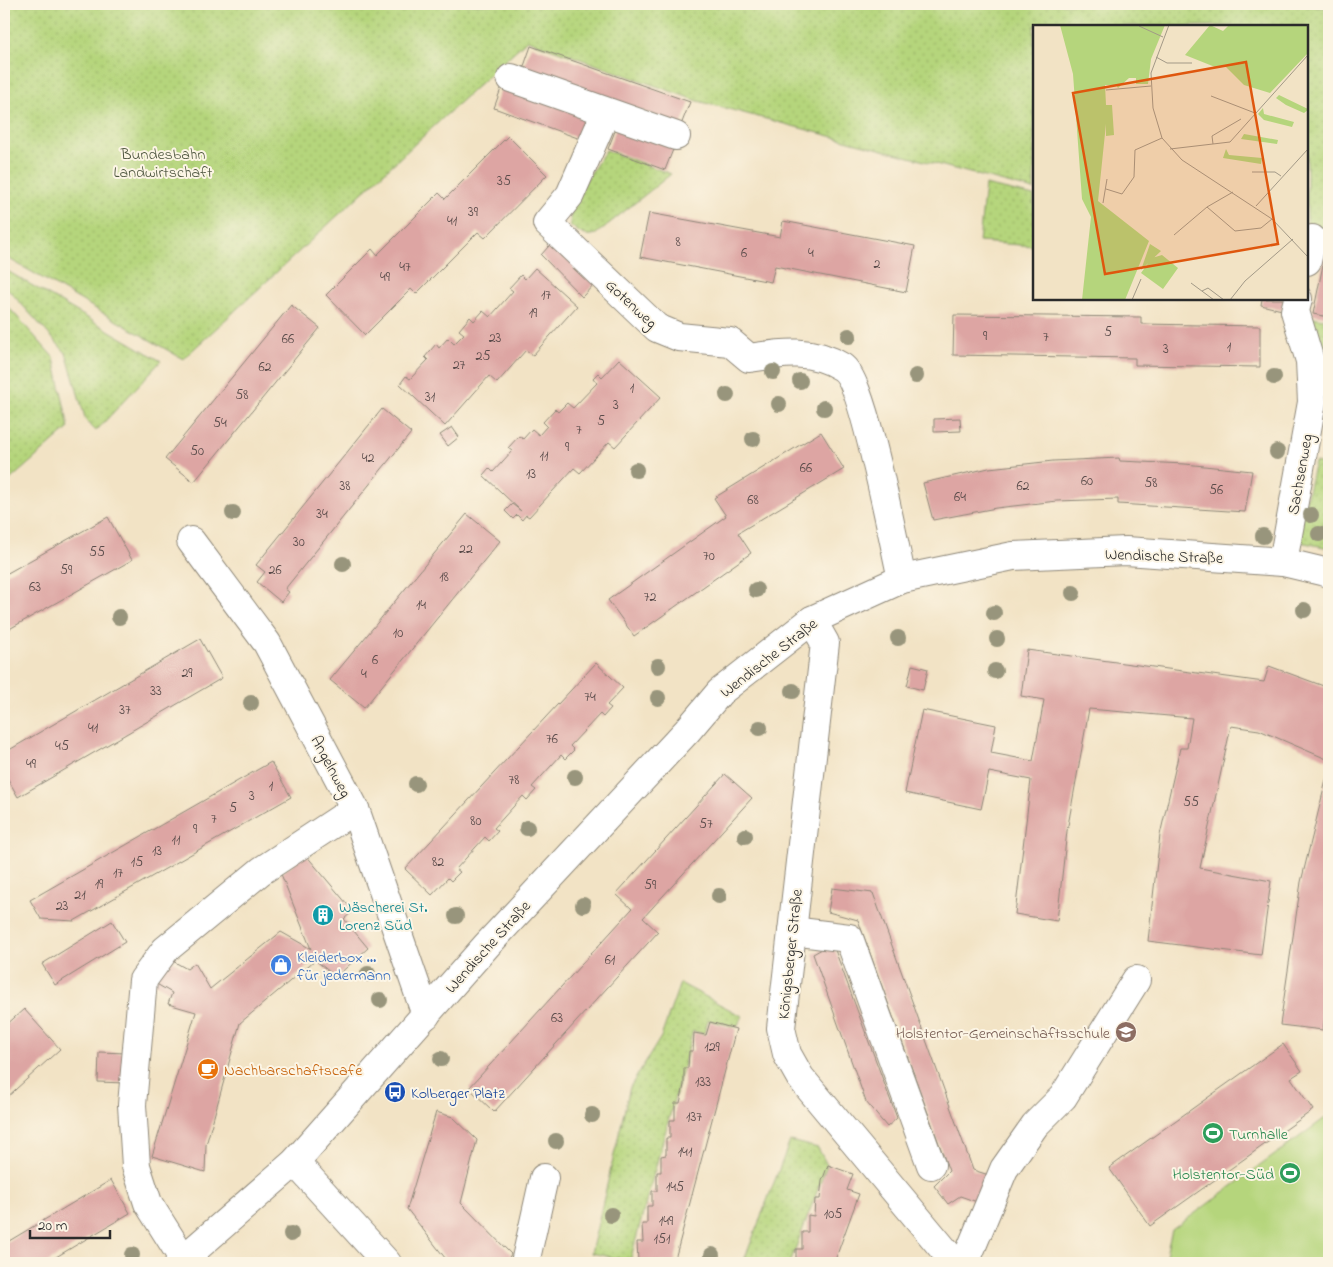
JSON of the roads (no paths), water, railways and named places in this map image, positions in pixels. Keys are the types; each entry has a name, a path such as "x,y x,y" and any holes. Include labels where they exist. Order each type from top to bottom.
{"street":[{"path":"510,78 676,136"},
{"name":"Gotenweg","path":"606,112 570,195 547,223 657,328 678,337 730,342 749,358 790,352 819,357 844,368 862,406 902,579"},
{"name":"Sachsenweg","path":"1283,562 1312,402 1310,361 1295,311 1298,300"},
{"name":"Angelnweg","path":"190,541 267,643 355,810 426,1015"},
{"name":"Wendische Straße","path":"426,1015 487,944 687,731 720,692 812,620 902,579 1013,556 1126,551 1283,562 1329,573"},
{"name":"Königsberger Straße","path":"812,620 825,643 781,1028 787,1054 800,1077 955,1263"},
{"path":"355,810 261,871 165,950 143,980 132,1105 136,1166 148,1203 181,1262 295,1162 426,1015"},
{"path":"792,931 849,938 931,1165"},
{"path":"965,1263 1004,1170 1035,1125 1063,1097 1136,980"},
{"path":"295,1162 387,1263"},
{"path":"525,1263 544,1178"}],"place":[{"name":"Wäscherei St. Lorenz Süd","path":"323,915"},
{"name":"Kleiderbox ... für jedermann","path":"281,965"},
{"name":"Holstentor-Gemeinschaftsschule","path":"1126,1032"},
{"name":"Nachbarschaftscafe","path":"208,1069"},
{"name":"Kolberger Platz","path":"395,1092"},
{"name":"Turnhalle","path":"1213,1133"},
{"name":"Holstentor-Süd","path":"1290,1173"}],"park label":[{"name":"Bundesbahn Landwirtschaft","path":"163,162"}]}
